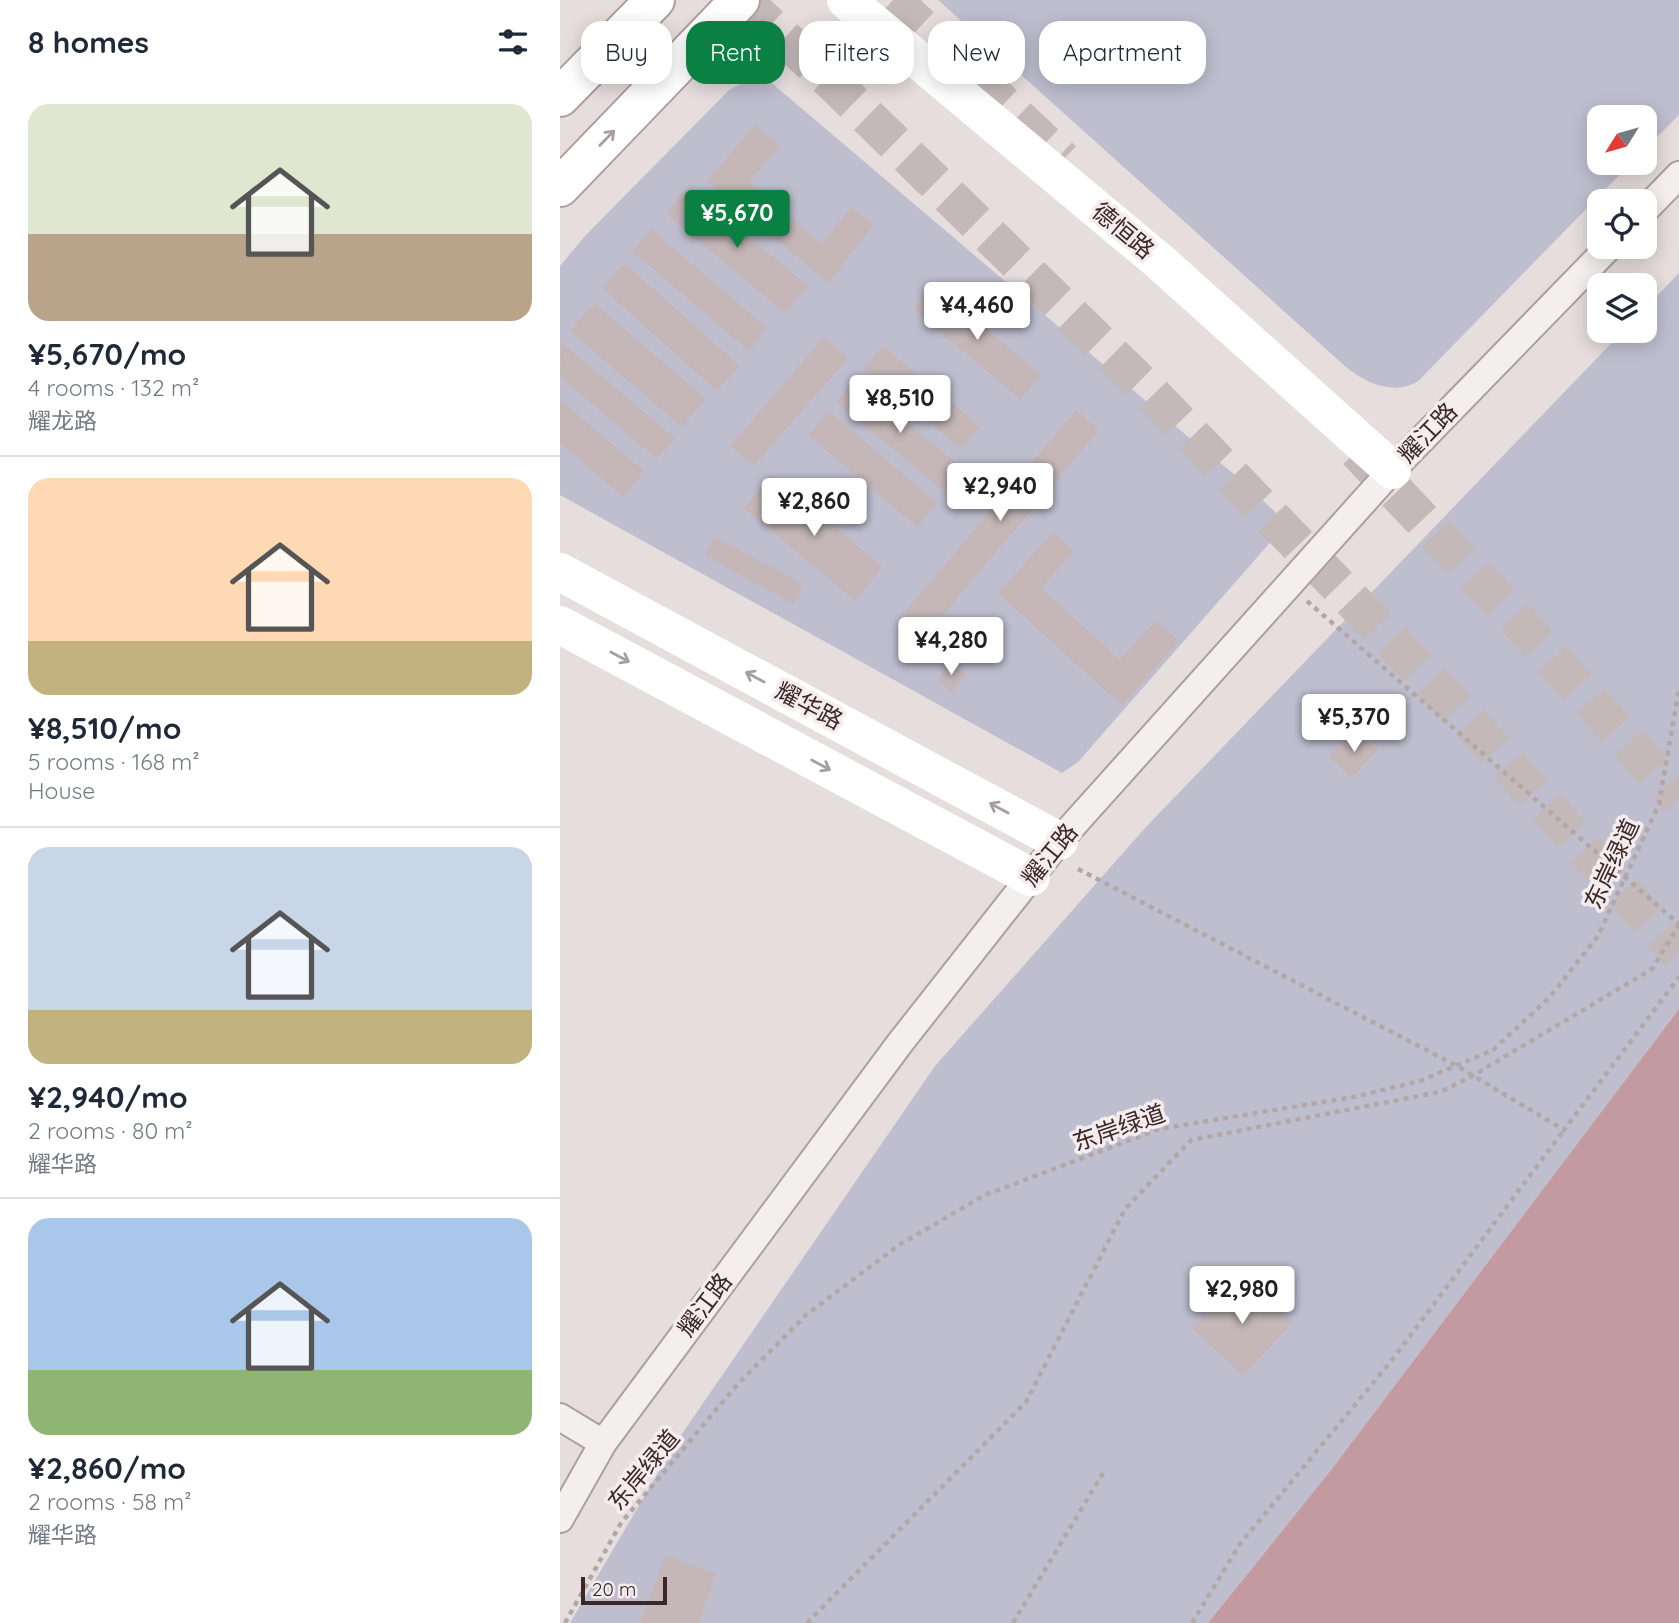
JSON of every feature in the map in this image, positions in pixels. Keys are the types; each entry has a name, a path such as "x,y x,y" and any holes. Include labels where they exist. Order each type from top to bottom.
{"main road":[{"path":"560,97 655,0"},
{"path":"560,187 740,0"},
{"name":"德恒路","path":"846,0 1160,262 1392,470"},
{"name":"耀华路","path":"560,572 1046,857"},
{"name":"耀华路","path":"560,625 1046,857"}],"street":[{"path":"1657,198 1679,175"},
{"name":"耀江路","path":"560,1519 603,1443 900,1043 1046,857 1392,470 1597,259"},
{"path":"560,1417 603,1443"}],"path":[{"path":"807,1623 1026,1402 1125,1209 1191,1140 1440,1092 1474,1075 1653,969 1679,925 1288,585"},
{"name":"东岸绿道","path":"565,1623 621,1523 737,1385 806,1315 899,1245 985,1195 1159,1129 1354,1097 1420,1081 1493,1050 1549,998 1598,936 1659,804 1679,689"},
{"path":"1046,857 1457,1066 1564,1130"},
{"path":"1192,1623 1240,1544 1392,1360 1679,976"},
{"path":"1013,1623 1103,1473"}],"shaded area":[{"path":"938,0 1679,0 1679,115 1657,137 1657,105 1587,105 1587,175 1619,175 1606,189 1587,189 1587,208 1420,379 1406,386 1388,387 1361,378 1346,367 1025,78 1025,21 961,21"},
{"path":"740,84 773,84 1240,479 1287,523 1078,762 1062,773 560,495 560,266 585,236 729,90"},
{"path":"1679,273 1679,1009 1331,1470 1208,1623 570,1623 675,1444 935,1066 1145,828 1611,343 1657,343 1657,296"},
{"path":"1679,1009 1679,1623 1208,1623 1331,1470"}],"building":[{"path":"755,125 780,146 749,182 822,244 851,207 874,225 828,283 707,181"},
{"path":"688,186 808,286 785,313 666,214"},
{"path":"651,229 767,328 749,351 632,251"},
{"path":"624,263 740,366 717,391 602,288"},
{"path":"933,284 1041,375 1020,399 913,309"},
{"path":"594,303 706,399 682,427 570,331"},
{"path":"824,337 848,358 754,466 730,446"},
{"path":"561,342 675,438 657,459 560,377"},
{"path":"883,346 980,426 961,449 864,368"},
{"path":"855,379 963,469 945,492 836,402"},
{"path":"560,400 644,471 623,497 560,443"},
{"path":"1076,410 1099,430 926,635 902,615"},
{"path":"829,411 937,503 917,527 808,435"},
{"path":"772,475 883,567 855,601 744,508"},
{"path":"1053,532 1074,551 1041,588 1120,660 1156,620 1179,641 1122,706 998,593"},
{"path":"715,537 804,584 794,604 705,556"},
{"path":"951,663 966,674 951,692 937,680"},
{"path":"1356,729 1378,750 1351,778 1329,757"},
{"path":"1242,1275 1292,1323 1243,1376 1192,1328"},
{"path":"665,1555 716,1574 699,1623 640,1623"}],"tunnel":[{"path":"742,0 829,79 1148,390 1453,704 1679,953"},
{"path":"893,0 1063,160"},
{"path":"1357,451 1519,622 1679,799"}]}
